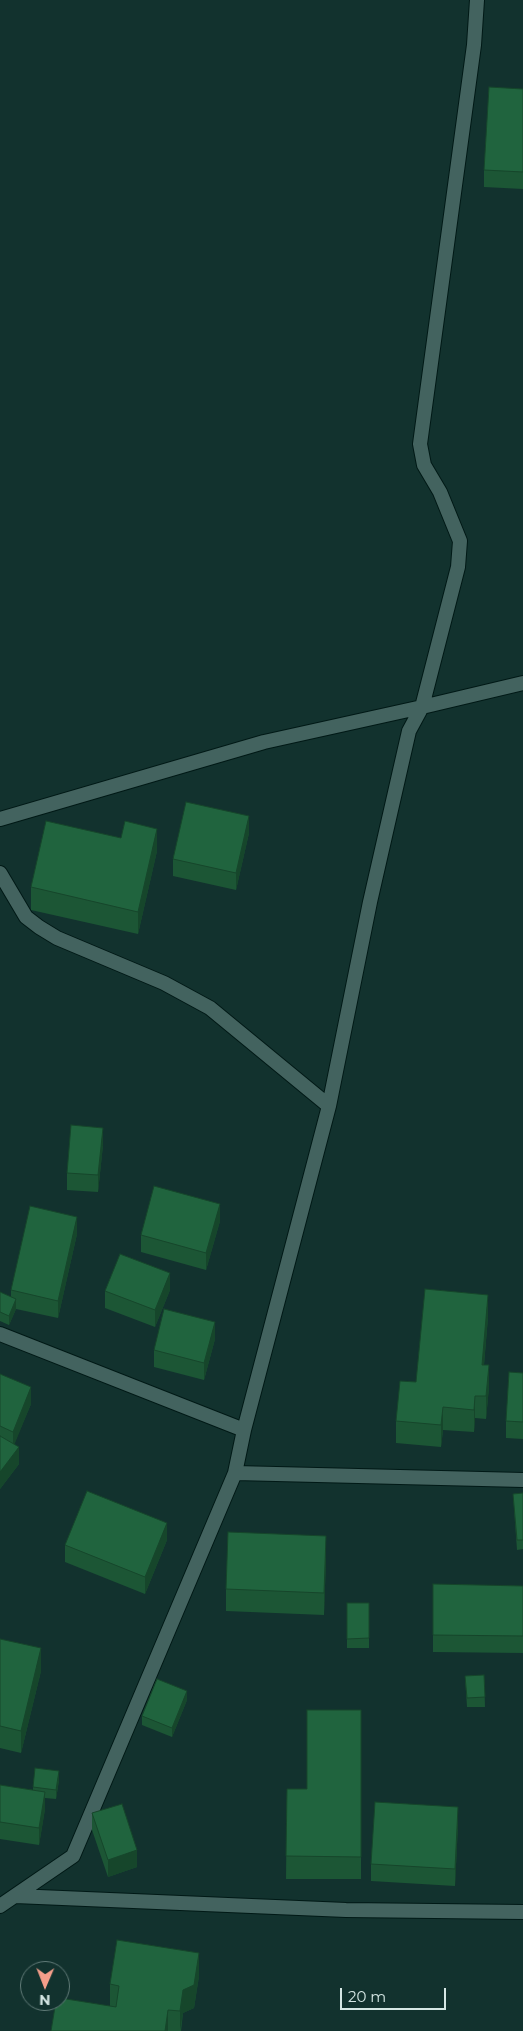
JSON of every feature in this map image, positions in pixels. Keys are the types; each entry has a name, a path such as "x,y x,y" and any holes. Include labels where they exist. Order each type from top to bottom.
{"street":[{"path":"0,1906 73,1856 235,1473 244,1430 329,1106 370,902 407,740 422,707 458,566 460,541 440,492 424,465 420,444 474,45 477,0"},
{"path":"0,819 264,742 523,683"},
{"path":"0,873 26,917 39,927 57,938 164,983 210,1008 329,1106"},
{"path":"0,1334 244,1430"},
{"path":"235,1473 523,1480"},
{"path":"15,1896 346,1910 523,1912"}],"building":[{"path":"489,87 523,89 523,172 484,170"},
{"path":"186,802 249,816 236,873 173,859"},
{"path":"46,821 121,838 125,821 157,829 138,912 31,887"},
{"path":"71,1125 103,1128 98,1175 67,1173"},
{"path":"154,1186 220,1204 206,1253 141,1235"},
{"path":"30,1206 77,1217 58,1301 11,1290"},
{"path":"120,1254 170,1273 155,1310 105,1291"},
{"path":"425,1289 488,1295 482,1365 489,1365 486,1396 475,1396 474,1410 443,1407 441,1425 396,1421 400,1381 416,1382"},
{"path":"0,1292 16,1299 9,1316 0,1312"},
{"path":"164,1309 215,1322 204,1363 154,1350"},
{"path":"509,1372 523,1373 523,1422 506,1421"},
{"path":"0,1374 31,1387 13,1432 0,1426"},
{"path":"0,1436 19,1447 0,1472"},
{"path":"87,1491 167,1523 145,1577 65,1545"},
{"path":"523,1493 523,1540 517,1540 513,1494"},
{"path":"228,1532 326,1536 324,1593 226,1589"},
{"path":"433,1584 523,1586 523,1636 433,1635"},
{"path":"347,1603 369,1603 369,1638 347,1639"},
{"path":"0,1639 41,1648 21,1731 0,1726"},
{"path":"484,1675 485,1697 467,1698 465,1676"},
{"path":"157,1679 187,1691 172,1728 142,1716"},
{"path":"307,1710 361,1710 361,1857 286,1856 287,1789 307,1789"},
{"path":"35,1768 59,1771 56,1790 33,1787"},
{"path":"0,1785 45,1792 39,1828 0,1822"},
{"path":"375,1802 458,1807 455,1869 371,1864"},
{"path":"122,1804 137,1850 108,1860 92,1813"},
{"path":"117,1940 199,1953 194,1985 183,1990 180,2011 168,2010 165,2031 51,2031 54,2011 70,2011 70,2000 116,2007 119,1986 110,1984"}]}
